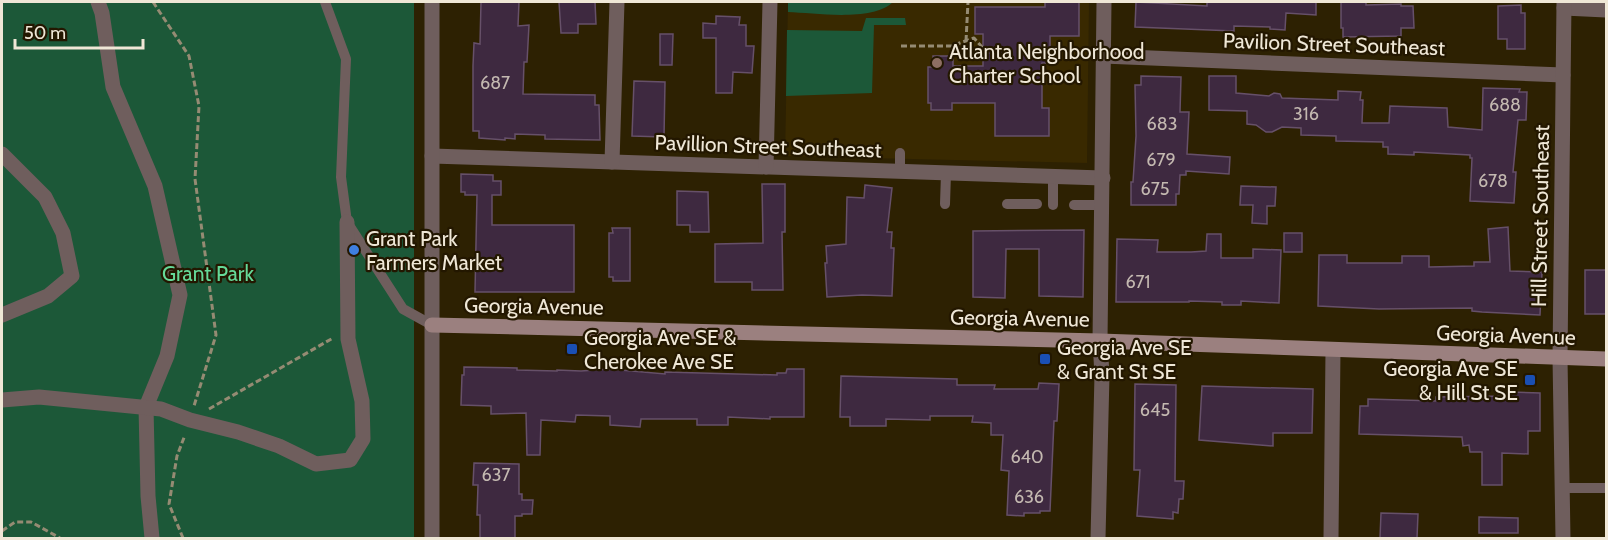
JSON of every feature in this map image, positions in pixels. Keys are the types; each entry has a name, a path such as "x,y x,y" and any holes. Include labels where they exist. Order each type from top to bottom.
{"main road":[{"name":"Georgia Avenue","path":"432,325 1100,340 1606,359"}],"street":[{"path":"98,2 102,13 113,87 155,186 180,295 167,356 146,407 148,496 152,538"},
{"path":"432,2 432,538"},
{"path":"612,162 617,2"},
{"path":"766,167 770,2"},
{"path":"1098,538 1102,375 1100,340 1104,2"},
{"path":"1564,5 1606,10"},
{"name":"Hill Street Southeast","path":"1563,538 1560,358 1564,5"},
{"name":"Pavilion Street Southeast","path":"1103,56 1563,75"},
{"path":"2,154 45,197 63,233 72,276 48,296 2,315"},
{"name":"Pavillion Street Southeast","path":"432,156 1102,178"},
{"path":"2,400 39,397 161,409 190,420 238,432 279,446 316,464 350,460 363,439 362,401 348,339 347,222"},
{"path":"1331,538 1333,350"}],"lane":[{"path":"325,2 346,60 341,177 347,222 403,309 432,325"},
{"path":"900,153 900,172"},
{"path":"945,204 946,173"},
{"path":"1053,177 1053,205"},
{"path":"1007,204 1037,204"},
{"path":"1074,205 1102,205"},
{"path":"1562,488 1606,488"}],"path":[{"path":"153,2 189,56 199,106 195,179 216,335 177,456 169,504 183,538"},
{"path":"966,41 968,2"},
{"path":"901,46 951,46 974,38 989,55"},
{"path":"190,420 348,329"},
{"path":"2,531 15,522 31,522 60,538"}],"shaded area":[{"name":"Atlanta Neighborhood Charter School","path":"788,2 1089,2 1087,163 785,156"}],"green space":[{"name":"Grant Park","path":"2,2 414,2 414,538 2,538"},
{"path":"788,2 893,2 872,12 828,15 788,12"},
{"path":"866,18 905,18 906,25 874,25 872,93 786,96 787,30 862,31"}],"building":[{"path":"481,2 519,2 518,26 529,25 523,94 595,95 595,105 599,105 600,140 545,139 545,135 515,134 515,139 479,138 479,131 473,131 473,66 474,43 480,44"},
{"path":"559,2 595,2 596,24 578,24 578,33 561,33"},
{"path":"1045,2 1079,2 1079,36 1050,36 1050,63 1042,63 1042,108 1049,108 1049,136 995,136 995,103 952,103 952,110 931,110 931,103 928,103 928,67 933,67 933,56 953,56 953,66 983,66 983,34 975,34 975,7 1045,7"},
{"path":"1136,2 1207,6 1207,2 1316,2 1316,15 1286,13 1285,30 1270,29 1270,27 1234,26 1234,31 1135,27"},
{"path":"1341,2 1413,6 1414,28 1401,28 1401,36 1343,37"},
{"path":"1521,5 1521,13 1525,13 1525,49 1507,49 1507,39 1498,39 1498,6"},
{"path":"716,16 740,17 739,25 746,25 746,46 754,46 752,73 733,72 732,93 716,93 716,38 703,38 703,23 716,24"},
{"path":"660,34 673,34 672,65 660,65"},
{"path":"1141,76 1181,77 1180,112 1189,112 1187,154 1230,157 1229,174 1186,171 1186,175 1180,175 1176,205 1131,205 1136,136 1135,85 1141,85"},
{"path":"1209,76 1236,76 1236,93 1269,96 1274,93 1280,94 1282,98 1338,100 1338,91 1361,92 1362,123 1389,123 1390,106 1447,108 1448,127 1482,130 1483,88 1520,89 1519,92 1527,92 1526,120 1518,120 1513,172 1516,172 1514,203 1470,201 1472,158 1470,155 1414,152 1414,155 1388,154 1388,147 1383,147 1383,142 1336,141 1336,136 1301,135 1301,128 1282,127 1266,132 1256,125 1247,124 1247,111 1209,110"},
{"path":"634,81 665,82 664,137 632,136"},
{"path":"461,174 493,175 493,181 501,181 501,195 492,195 492,225 574,225 574,292 475,292 477,195 465,195 465,192 461,192"},
{"path":"762,184 785,184 785,232 782,232 783,290 752,290 752,282 715,282 715,244 763,243"},
{"path":"865,185 892,188 887,232 892,232 891,248 894,248 892,296 827,297 826,246 846,244 847,197 864,198"},
{"path":"1241,186 1276,187 1275,206 1267,206 1267,224 1252,223 1253,205 1240,205"},
{"path":"677,191 708,192 709,232 690,232 690,225 677,225"},
{"path":"1508,227 1510,271 1542,272 1540,315 1472,311 1472,308 1379,309 1318,306 1319,255 1347,255 1347,263 1402,263 1402,256 1429,256 1429,267 1474,266 1474,262 1490,262 1488,229"},
{"path":"612,228 630,228 630,281 613,281 613,277 609,277 609,233 613,233"},
{"path":"1084,230 1083,297 1039,296 1039,249 1006,249 1005,298 973,297 973,231"},
{"path":"1284,233 1302,233 1302,252 1284,252"},
{"path":"1207,234 1221,234 1221,258 1253,258 1253,249 1281,250 1279,303 1241,301 1241,305 1222,305 1222,302 1189,301 1116,302 1117,239 1158,240 1157,252 1191,252 1206,251"},
{"path":"1585,270 1606,270 1606,314 1585,314"},
{"path":"464,367 557,371 609,369 665,374 665,372 777,375 777,373 786,373 787,369 804,369 804,417 770,417 770,419 728,417 728,425 697,425 697,419 641,419 640,427 610,425 610,416 576,415 575,422 541,420 540,455 527,455 526,413 491,414 491,406 461,405"},
{"path":"841,376 957,379 957,385 995,385 994,389 1038,389 1039,383 1059,384 1057,421 1054,421 1050,511 1024,513 1024,516 1007,515 1009,471 1001,470 1003,435 991,435 991,423 972,422 973,416 930,416 930,420 886,419 886,426 850,426 850,417 840,417"},
{"path":"1135,384 1176,385 1175,481 1184,481 1183,499 1179,499 1178,513 1173,512 1173,519 1137,516 1140,470 1134,470"},
{"path":"1202,386 1313,389 1312,433 1273,433 1273,446 1199,440"},
{"path":"1510,392 1540,393 1540,431 1528,431 1528,454 1502,453 1502,485 1482,485 1482,452 1470,452 1469,445 1463,446 1462,437 1359,434 1360,406 1368,406 1368,399 1436,401 1436,397 1510,396"},
{"path":"474,463 519,464 519,494 522,494 522,500 533,500 532,514 515,516 515,538 480,538 480,515 477,515 478,485 473,485"},
{"path":"1381,513 1418,514 1417,538 1380,538"},
{"path":"1479,517 1518,518 1518,533 1479,533"}],"place":[{"name":"Atlanta Neighborhood Charter School","path":"937,63"},
{"name":"Grant Park Farmers Market","path":"354,250"},
{"name":"Georgia Ave SE & Cherokee Ave SE","path":"572,349"},
{"name":"Georgia Ave SE & Grant St SE","path":"1045,359"},
{"name":"Georgia Ave SE & Hill St SE","path":"1530,380"}]}
